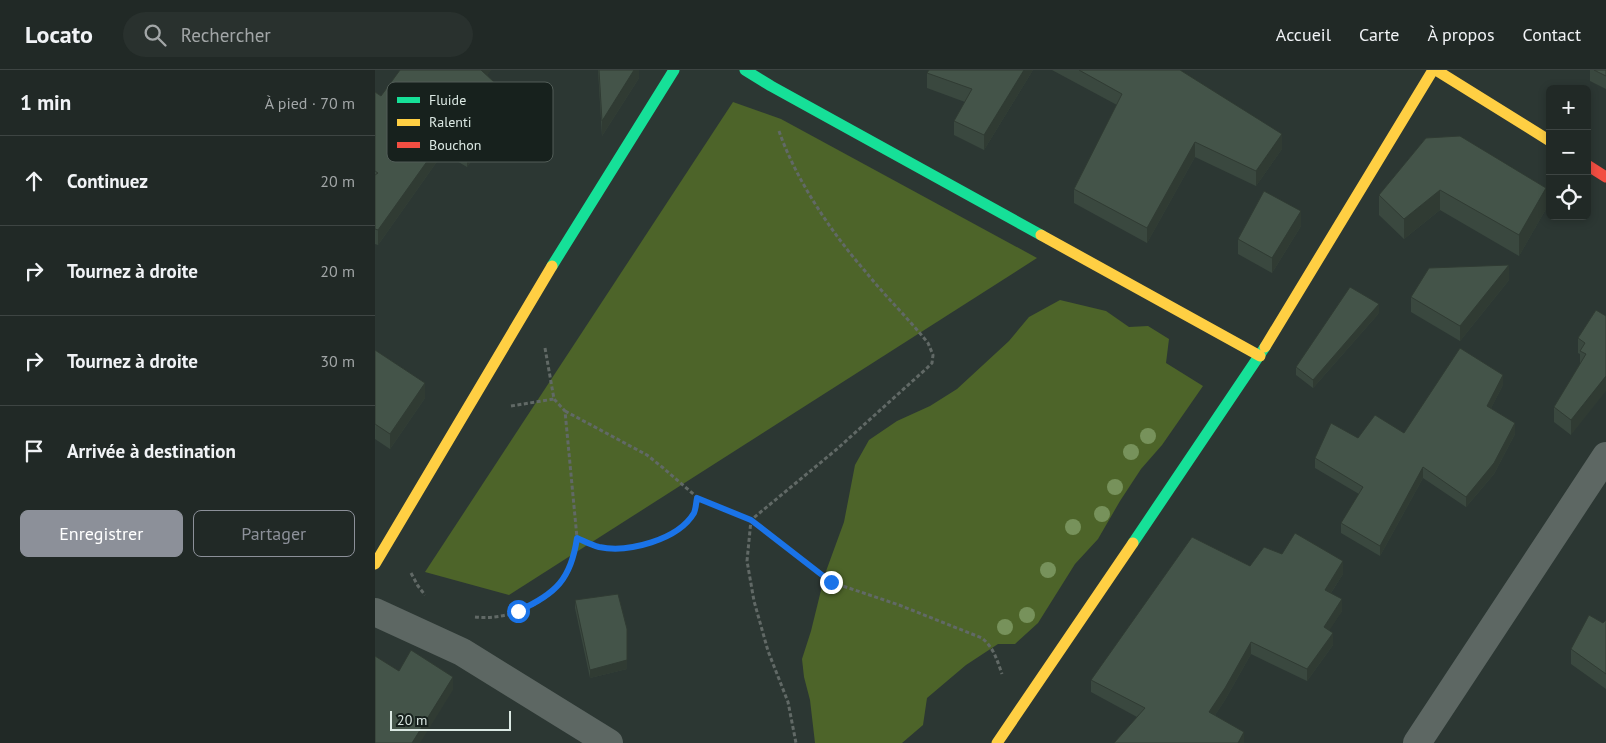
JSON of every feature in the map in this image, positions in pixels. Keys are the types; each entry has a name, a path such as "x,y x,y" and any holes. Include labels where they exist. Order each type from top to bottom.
{"street":[{"path":"375,564 461,422 544,278 674,70"},
{"path":"745,70 1260,356"},
{"path":"997,743 1260,356 1435,70 1546,139"},
{"path":"1591,168 1606,177"},
{"path":"1417,743 1606,456"},
{"path":"375,612 462,652 609,743"}],"path":[{"path":"771,86 780,132 805,188 845,247 928,343 933,356 932,363 837,449 751,520 747,561 751,585 768,651 788,702 796,743"},
{"path":"544,342 554,399 565,411 647,455 697,498 751,520 831,582 899,605 982,638 995,653 1002,675 1001,683"},
{"path":"461,422 470,416 486,411 554,399"},
{"path":"470,617 488,619 502,617 533,604 554,590 568,572 577,538 565,411"},
{"path":"577,538 597,547 613,548 631,547 672,535 690,518 695,510 697,498"},
{"path":"398,526 398,538 403,558 418,586 431,602"}],"green space":[{"path":"733,102 781,119 1037,258 509,595 425,572"},
{"path":"1060,300 1106,311 1129,327 1148,326 1169,339 1166,363 1203,386 1162,445 1141,469 1098,539 1075,564 1038,623 1015,644 998,644 966,665 927,698 923,725 902,743 815,743 810,700 802,659 825,574 844,522 855,465 869,440 897,421 930,406 957,389 1009,341 1029,317"}],"building":[{"path":"400,70 481,70 494,82 391,82"},
{"path":"599,70 634,70 602,121"},
{"path":"929,70 1024,70 984,135 954,121 972,89 927,73"},
{"path":"1079,70 1180,70 1282,134 1256,171 1195,142 1147,228 1074,189 1122,94"},
{"path":"1594,70 1606,70 1606,76"},
{"path":"387,88 387,162 427,162 378,230 375,229 375,175 378,173 375,171 375,92 381,96"},
{"path":"1460,136 1546,188 1519,235 1440,190 1404,219 1379,195 1426,138"},
{"path":"1264,191 1301,211 1272,258 1238,239"},
{"path":"1509,265 1460,326 1411,297 1429,268"},
{"path":"1350,287 1379,304 1313,380 1296,367"},
{"path":"1596,310 1606,316 1606,376 1571,420 1554,407 1586,354 1580,351 1585,343 1578,338"},
{"path":"1460,348 1503,375 1487,406 1515,423 1494,463 1466,497 1423,467 1380,546 1341,523 1363,487 1315,458 1331,423 1358,438 1375,415 1404,433"},
{"path":"375,350 425,383 390,434 375,424"},
{"path":"1295,533 1343,561 1325,590 1342,599 1324,627 1333,633 1307,669 1251,642 1209,712 1244,732 1238,743 1114,743 1145,708 1091,680 1192,537 1250,566 1264,547 1282,554"},
{"path":"618,594 627,629 627,660 590,670 575,600"},
{"path":"1589,615 1603,623 1606,620 1606,674 1571,649"},
{"path":"411,650 453,677 412,743 375,743 375,656 399,671"}],"traffic: fast":[{"path":"552,266 674,70"},
{"path":"745,70 1041,235"},
{"path":"1133,543 1265,347"}],"traffic: slow":[{"path":"1265,347 1433,70"},
{"path":"1436,70 1546,139"},
{"path":"1041,235 1260,356"},
{"path":"375,564 552,266"},
{"path":"997,743 1133,543"}],"traffic: jam":[{"path":"1591,168 1606,177"}],"route":[{"path":"518,611 543,598 554,590 563,579 572,562 577,538 597,547 631,547 648,543 672,535 690,518 695,510 697,498 751,520 831,582"}]}
